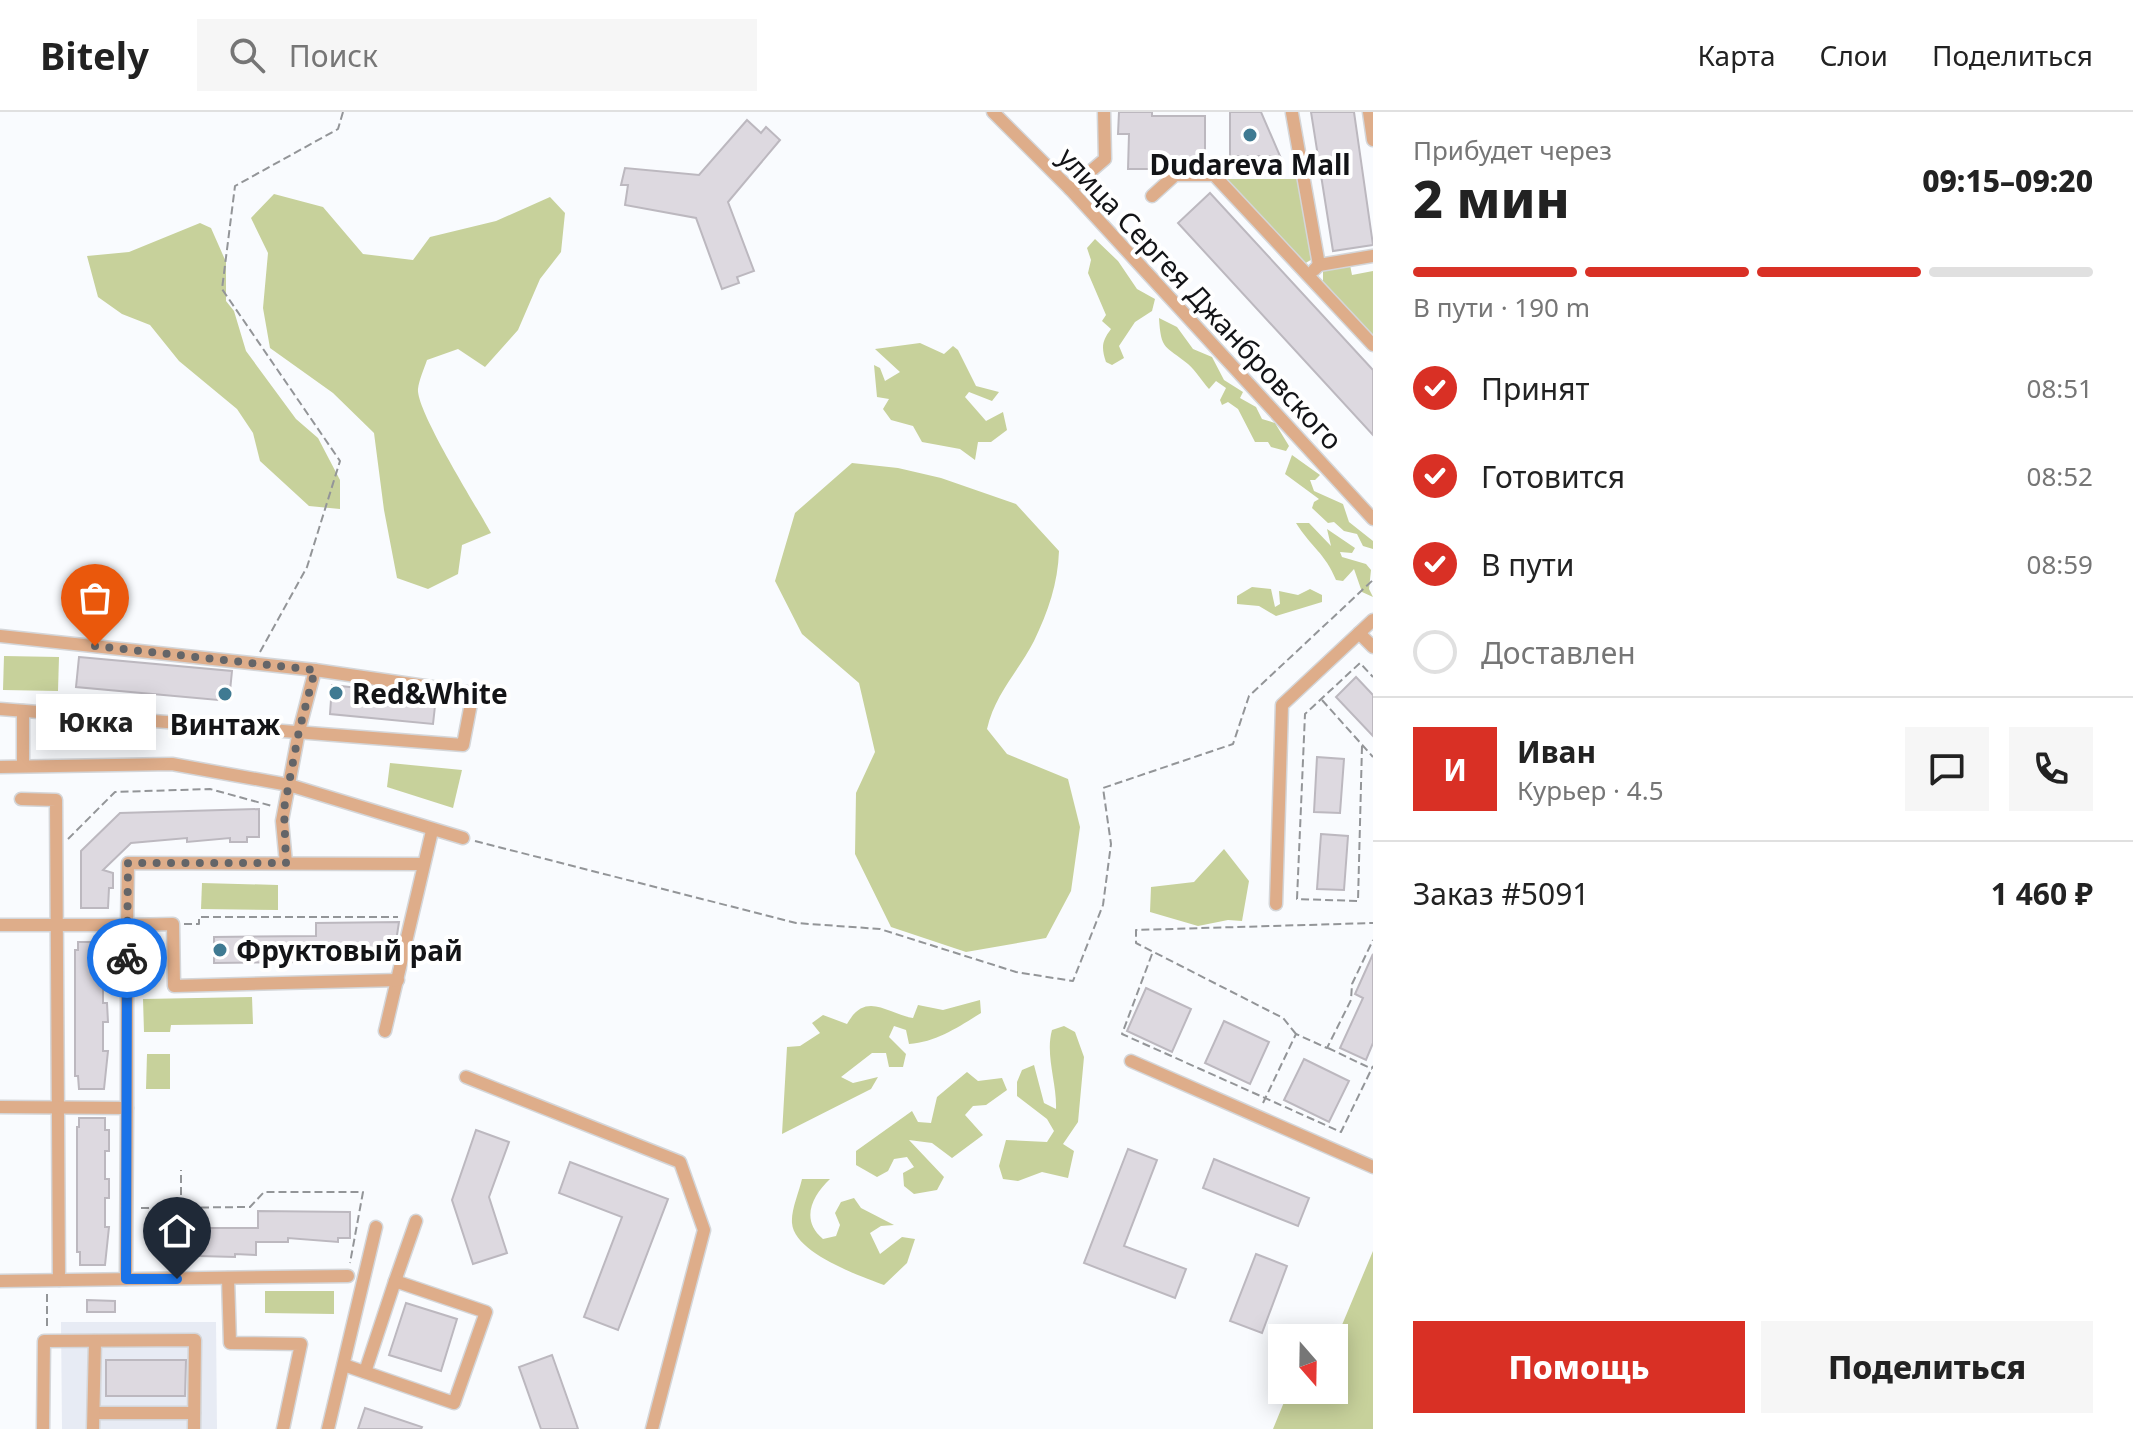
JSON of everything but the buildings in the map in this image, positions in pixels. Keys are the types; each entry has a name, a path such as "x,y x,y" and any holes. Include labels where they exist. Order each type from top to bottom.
{"street":[{"name":"улица Сергея Джанбровского","path":"993,112 1070,189 1373,519"},
{"path":"1070,189 1105,159 1104,112"},
{"path":"1369,112 1373,140"},
{"path":"1292,113 1314,270"},
{"path":"1152,196 1175,175 1214,175 1314,270 1373,345"},
{"path":"1314,270 1373,256"},
{"path":"1276,904 1282,705 1373,620"},
{"path":"1359,633 1373,647"},
{"path":"0,636 315,670 473,693 463,745 0,709"},
{"path":"286,863 284,809 315,670"},
{"path":"23,711 23,766"},
{"path":"0,767 172,764 289,785 463,838"},
{"path":"21,799 56,800 57,1107 53,1280"},
{"path":"385,1031 432,831"},
{"path":"126,1279 128,863 422,864"},
{"path":"0,925 173,924 174,986 398,980"},
{"path":"1131,1061 1373,1167"},
{"path":"466,1077 680,1162 704,1230 652,1429"},
{"path":"0,1107 127,1108"},
{"path":"365,1372 416,1221"},
{"path":"328,1429 376,1227"},
{"path":"0,1281 348,1276"},
{"path":"228,1278 230,1343 301,1344 283,1429"},
{"path":"344,1365 454,1403 486,1312 395,1281"},
{"path":"43,1429 44,1341 195,1340 194,1429"},
{"path":"93,1429 95,1341"},
{"path":"94,1413 194,1413"}],"path":[{"path":"253,664 307,567 340,461 222,289 235,186 338,129 343,112"},
{"path":"463,838 796,923 880,929 1016,972 1073,981 1103,905 1111,844 1103,788 1233,744 1249,696 1373,580"},
{"path":"1362,746 1358,901 1297,899 1305,714 1360,663 1373,677"},
{"path":"1321,699 1373,757"},
{"path":"67,841 115,792 210,789 284,809"},
{"path":"173,924 199,924 199,917 411,917"},
{"path":"1153,952 1122,1034 1341,1132 1372,1068 1296,1034 1283,1018 1136,943 1136,930 1373,923"},
{"path":"1327,1048 1351,1000 1352,984 1373,940"},
{"path":"1258,1115 1296,1034"},
{"path":"181,1170 181,1208"},
{"path":"127,1209 250,1207 264,1192 363,1192 348,1276"},
{"path":"47,1341 53,1280"}],"shaded area":[{"path":"61,1322 216,1322 217,1429 62,1429"}],"green space":[{"path":"1225,179 1299,179 1314,258 1304,264"},
{"path":"274,194 323,207 363,254 413,260 430,237 496,221 550,197 565,213 561,252 540,279 518,330 485,367 458,349 427,360 418,389 420,400 437,437 491,533 462,545 458,574 428,589 397,578 374,433 333,393 270,348 263,308 268,253 251,218"},
{"path":"200,223 211,228 226,262 226,301 234,311 246,351 296,419 318,438 340,480 340,509 309,506 260,461 253,433 237,409 179,361 150,325 122,314 98,297 87,256 129,252"},
{"path":"1095,239 1118,261 1137,289 1155,299 1152,311 1135,322 1119,346 1124,358 1112,365 1106,362 1103,348 1111,329 1102,321 1106,315 1088,273 1091,260 1087,248"},
{"path":"1350,265 1352,275 1373,271 1373,339 1323,285 1323,271"},
{"path":"1159,318 1177,327 1193,349 1212,357 1224,380 1243,392 1240,398 1256,407 1262,419 1275,423 1289,446 1286,451 1271,447 1268,442 1255,442 1238,409 1228,402 1222,405 1220,400 1226,388 1216,381 1209,389 1191,367 1166,346 1161,336"},
{"path":"920,343 944,354 953,346 976,386 999,392 992,401 969,392 965,397 986,421 1003,412 1007,430 991,442 978,442 975,460 960,449 922,442 913,426 891,420 883,409 889,399 877,397 874,365 880,368 885,381 900,372 875,349"},
{"path":"1292,455 1320,475 1310,480 1314,491 1343,504 1349,522 1373,541 1373,549 1363,546 1357,534 1344,531 1334,522 1328,523 1312,508 1319,499 1285,474"},
{"path":"852,463 898,468 941,478 1016,504 1059,551 1054,586 1044,619 1028,652 995,705 987,729 1007,754 1068,779 1080,827 1071,891 1046,938 966,952 891,927 855,854 856,793 875,752 859,683 802,634 775,581 795,513"},
{"path":"1296,523 1309,523 1331,546 1327,529 1355,548 1352,553 1340,552 1342,557 1366,564 1371,570 1369,589 1373,597 1362,592 1354,569 1343,581 1336,580"},
{"path":"1252,587 1271,589 1275,607 1280,604 1279,591 1298,595 1310,589 1322,595 1322,602 1276,616 1259,606 1237,604 1237,596"},
{"path":"4,656 59,657 58,691 3,690"},
{"path":"390,763 462,770 453,808 387,787"},
{"path":"1224,849 1249,881 1242,921 1228,920 1198,926 1150,912 1151,887 1194,882"},
{"path":"202,883 278,885 278,910 201,909"},
{"path":"252,997 253,1024 171,1025 170,1032 144,1032 143,999"},
{"path":"980,1000 981,1013 929,1040 909,1044 906,1030 894,1026 889,1037 906,1054 903,1067 889,1067 886,1053 872,1053 841,1077 853,1083 878,1077 871,1089 782,1134 787,1047 800,1046 820,1033 812,1023 823,1015 847,1024 854,1014 869,1006 913,1018 918,1005 943,1010"},
{"path":"1064,1026 1075,1032 1084,1057 1078,1122 1063,1144 1074,1151 1068,1178 1042,1172 1018,1181 1003,1179 999,1166 1006,1140 1047,1142 1054,1131 1047,1119 1017,1096 1017,1082 1022,1070 1034,1065 1044,1103 1056,1109 1050,1040 1052,1030"},
{"path":"147,1054 170,1054 170,1089 146,1089"},
{"path":"967,1072 978,1081 1002,1078 1007,1090 986,1105 973,1106 965,1115 983,1135 952,1158 932,1143 909,1140 944,1177 937,1190 914,1194 904,1186 903,1173 914,1167 907,1157 894,1159 888,1171 877,1177 856,1165 856,1151 912,1111 918,1122 931,1123 937,1097"},
{"path":"802,1179 830,1179 814,1200 810,1216 816,1232 823,1239 836,1236 840,1225 835,1213 841,1202 854,1198 861,1208 894,1225 881,1226 870,1233 880,1254 902,1237 915,1239 907,1263 884,1285 830,1262 804,1244 792,1223"},
{"path":"1373,1251 1373,1429 1273,1429 1283,1404 1348,1404 1348,1324 1342,1324"},
{"path":"265,1291 334,1291 334,1314 265,1313"}],"way so far":[{"path":"95,646 315,670 299,731 282,821 286,863 128,863 127,958"}],"place":[{"name":"Dudareva Mall","path":"1250,135"},
{"name":"Юкка","path":"95,646"},
{"name":"Red&White","path":"336,693"},
{"name":"Винтаж","path":"225,694"},
{"name":"Фруктовый рай","path":"220,950"}],"route":[{"path":"127,958 126,1279 177,1279"}]}
